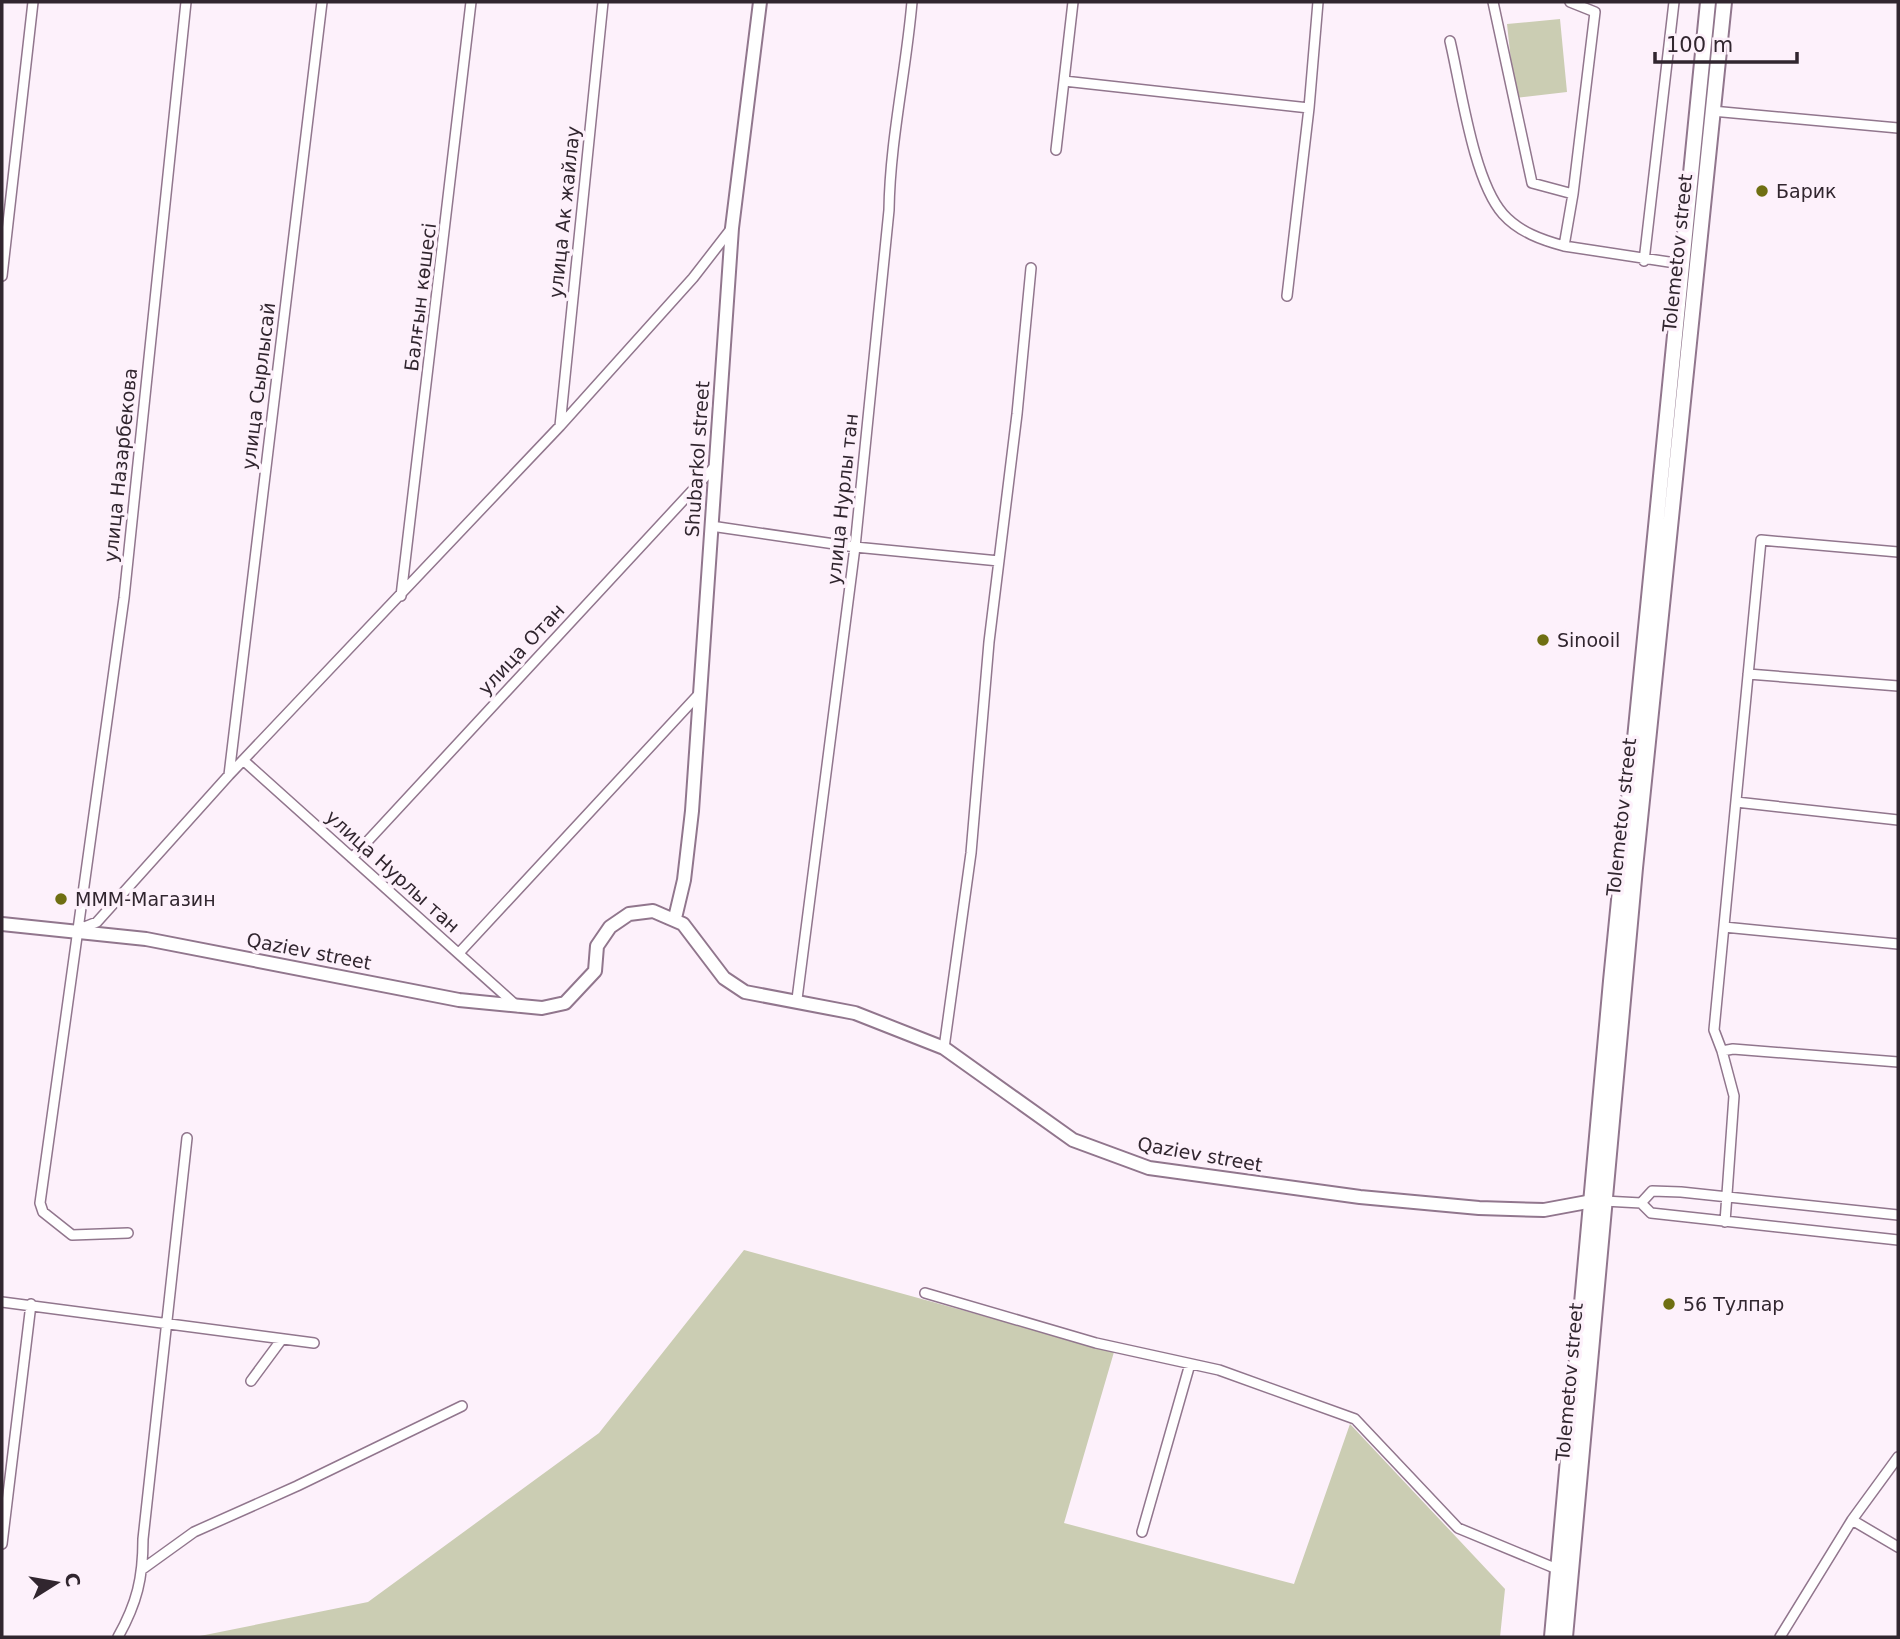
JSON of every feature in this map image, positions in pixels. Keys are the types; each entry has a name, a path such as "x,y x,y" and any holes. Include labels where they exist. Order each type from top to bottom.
{"main road":[{"name":"Tolemetov street","path":"1552,1637 1557,1570 1580,1389 1692,234 1708,2"},
{"name":"Tolemetov street","path":"1598,1200 1611,981 1682,264 1692,234 1712,111 1724,2"},
{"name":"Tolemetov street","path":"1565,1637 1580,1389"}],"street":[{"path":"2,276 33,2"},
{"name":"улица Назарбекова","path":"128,1233 72,1235 43,1212 40,1203 124,598 186,2"},
{"name":"улица Сырлысай","path":"229,775 322,2"},
{"name":"Балғын көшесі","path":"401,596 471,2"},
{"name":"улица Ак жайлау","path":"560,426 603,2"},
{"name":"Shubarkol street","path":"675,918 687,855 733,228 760,2"},
{"name":"улица Нурлы тан","path":"797,999 855,547 889,210 889,174 908,59 912,2"},
{"path":"1056,150 1073,2"},
{"path":"1287,296 1309,108 1318,2"},
{"path":"1493,2 1532,183 1573,194"},
{"path":"1564,246 1573,194 1595,7 1570,2"},
{"path":"1644,261 1674,2"},
{"path":"1450,41 1484,185 1503,215 1528,234 1564,246 1644,261 1682,264"},
{"path":"1064,81 1309,108"},
{"path":"1712,111 1898,128"},
{"path":"76,930 97,922 229,775 560,426 693,278 733,228"},
{"path":"944,1048 971,853 989,642 1031,268"},
{"name":"улица Отан","path":"352,858 716,465"},
{"path":"711,526 855,547 999,561"},
{"path":"1725,1222 1734,1096 1723,1051 1714,1030 1761,540 1898,552"},
{"path":"1748,674 1898,686"},
{"path":"459,953 699,694"},
{"name":"улица Нурлы тан","path":"243,761 519,1008"},
{"path":"1736,802 1898,820"},
{"name":"Qaziev street","path":"2,924 146,939 438,996 519,1008 565,1003 595,971 597,946 610,927 629,914 653,911 675,918 695,939 724,978 745,992 797,999 855,1013 944,1048 1073,1140 1149,1168 1360,1197 1479,1208 1544,1209 1598,1200"},
{"path":"1724,926 1898,944"},
{"path":"1723,1051 1733,1049 1898,1062"},
{"path":"118,1637 130,1615 144,1568 143,1539 187,1138"},
{"path":"1641,1203 1652,1191 1898,1214"},
{"path":"1598,1200 1641,1203 1651,1213 1898,1240"},
{"path":"925,1293 1096,1343 1219,1370 1355,1419 1458,1528 1557,1570"},
{"path":"2,1303 30,1304 314,1343"},
{"path":"2,1544 30,1304"},
{"path":"251,1381 282,1339"},
{"path":"1142,1532 1190,1364"},
{"path":"144,1568 194,1531 223,1521 462,1406"},
{"path":"1780,1637 1852,1520 1898,1457"},
{"path":"1852,1520 1898,1547"}],"green space":[{"path":"1560,19 1567,92 1515,98 1507,24"},
{"path":"744,1250 1114,1352 1064,1523 1294,1584 1350,1424 1505,1589 1500,1637 195,1637 368,1602 599,1433"}],"place":[{"name":"Барик","path":"1762,191"},
{"name":"Sinooil","path":"1543,640"},
{"name":"МММ-Магазин","path":"61,899"},
{"name":"56 Тулпар","path":"1669,1304"}]}
